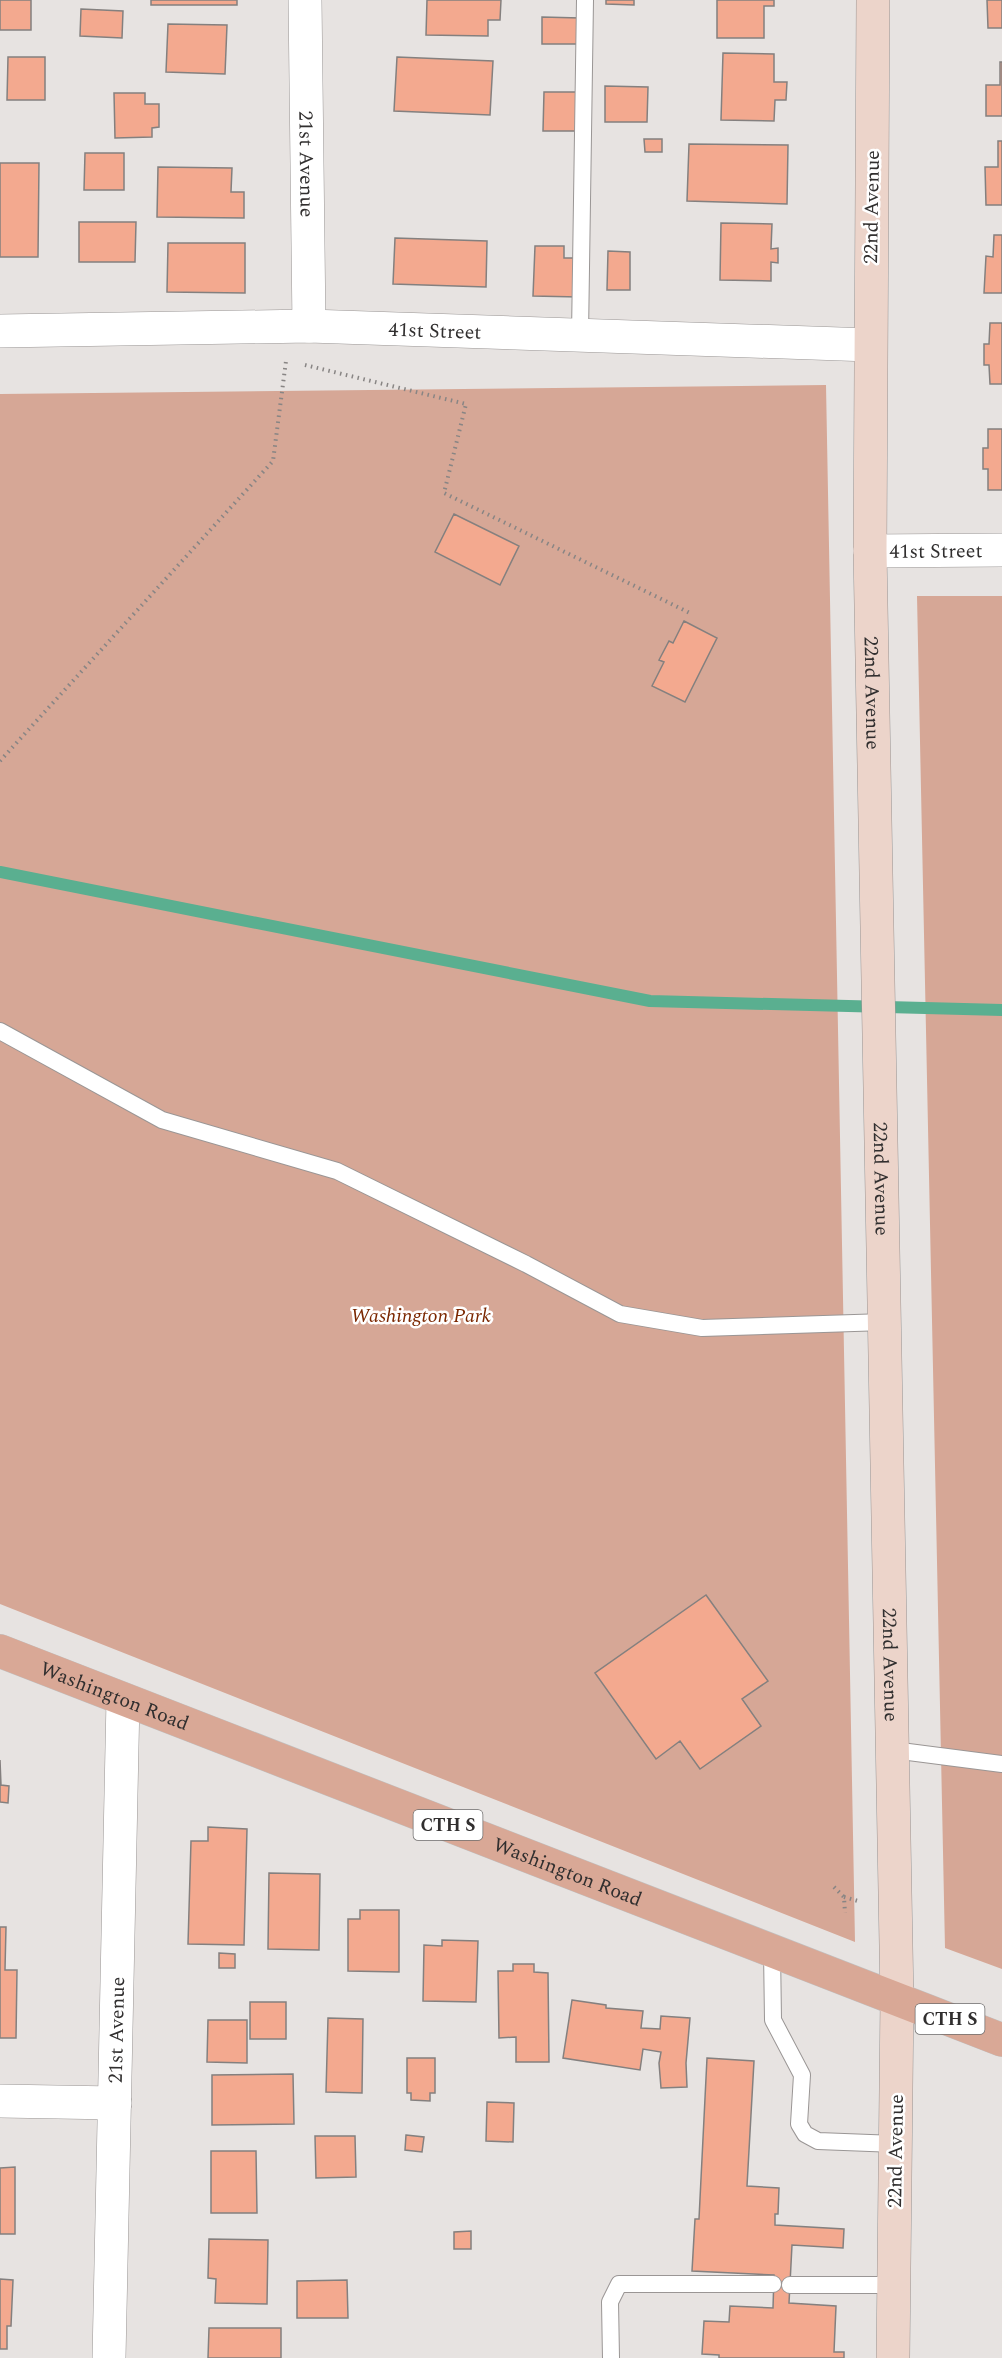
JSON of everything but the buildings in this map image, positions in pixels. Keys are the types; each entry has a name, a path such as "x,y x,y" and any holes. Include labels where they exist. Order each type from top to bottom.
{"main road":[{"name":"Washington Road","path":"0,1651 1002,2040"}],"street":[{"name":"21st Avenue","path":"305,0 309,326"},
{"name":"22nd Avenue","path":"873,0 870,551 897,1999 893,2358"},
{"name":"41st Street","path":"0,331 309,326 870,345"},
{"name":"41st Street","path":"870,551 1002,550"},
{"name":"21st Avenue","path":"109,2358 123,1700"},
{"path":"0,2101 115,2103"}],"lane":[{"path":"580,335 585,0"},
{"path":"0,1031 162,1120 338,1171 526,1264 620,1314 702,1328 885,1322"},
{"path":"893,1750 1002,1764"},
{"path":"772,1951 773,2020 802,2075 799,2124 805,2134 818,2141 896,2144"},
{"path":"611,2358 610,2302 619,2284 894,2285"}],"path":[{"path":"0,761 273,461 286,361"},
{"path":"298,364 466,404 444,493 692,614"},
{"path":"834,1887 844,1897 859,1902"},
{"path":"844,1897 845,1913"}],"green space":[{"name":"Washington Park","path":"826,385 855,1942 0,1604 0,394"},
{"path":"917,596 1002,596 1002,1969 945,1948"}],"waterway":[{"path":"0,872 650,1001 1002,1010"}]}
